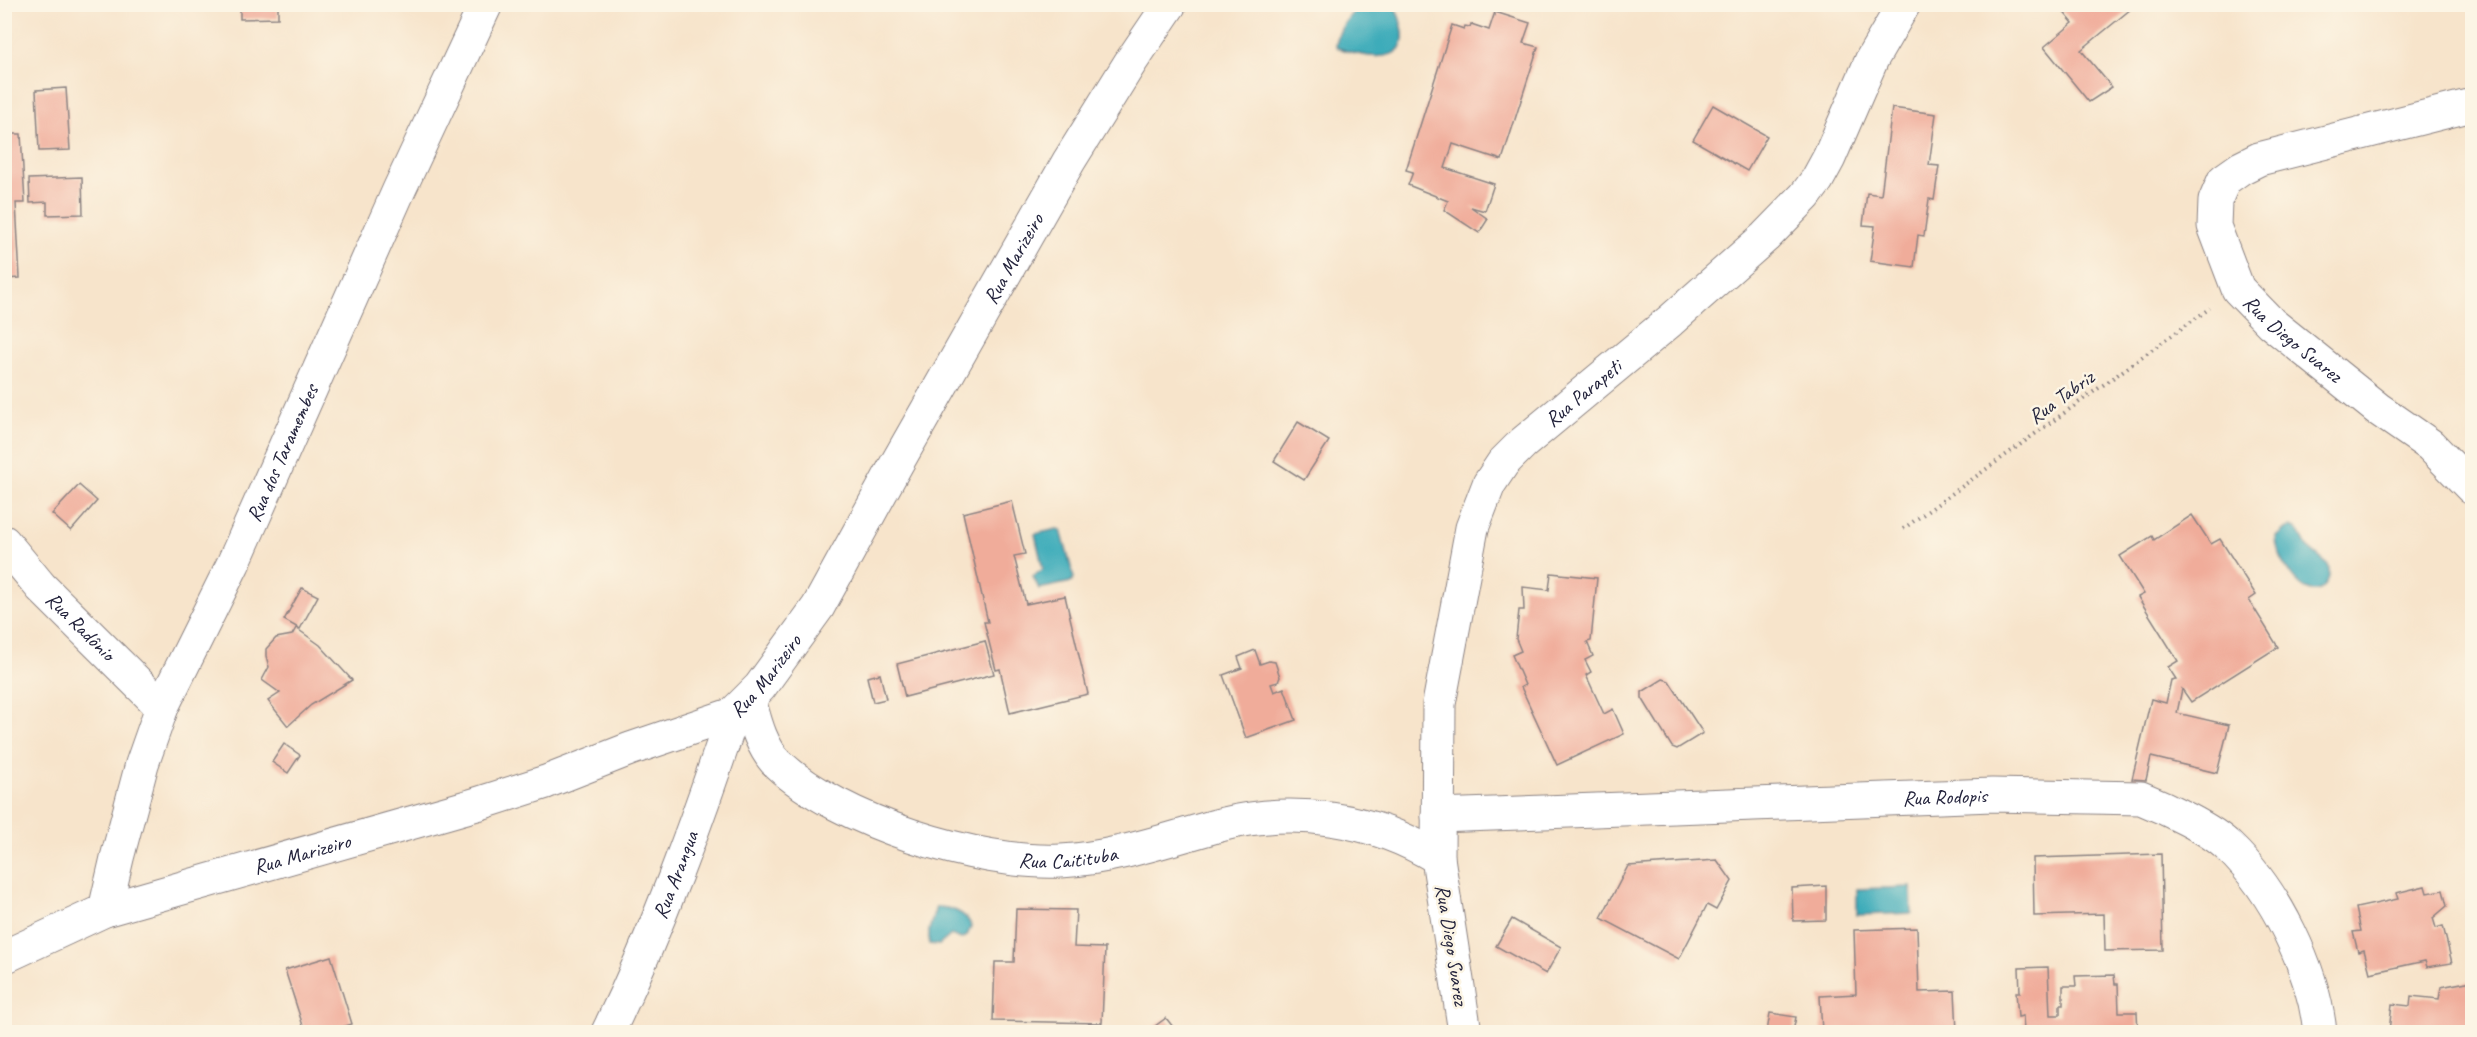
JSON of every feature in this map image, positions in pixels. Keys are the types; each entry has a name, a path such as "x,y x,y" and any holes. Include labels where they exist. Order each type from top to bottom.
{"street":[{"name":"Rua dos Taramembes","path":"105,910 142,764 162,707 233,564 417,150 486,4"},
{"name":"Rua Marizeiro","path":"4,957 105,910 477,804 546,782 741,706 777,665 818,607 864,521 1069,161 1136,53 1170,4"},
{"name":"Rua Parapeti","path":"1438,858 1439,704 1466,551 1479,507 1489,484 1503,463 1523,443 1662,328 1765,237 1805,196 1829,158 1872,59 1904,4"},
{"name":"Rua Diego Suarez","path":"2472,105 2259,159 2224,180 2215,201 2214,226 2238,288 2271,323 2379,409 2430,445 2472,488"},
{"name":"Rua Radônio","path":"4,542 41,587 162,707"},
{"name":"Rua Caitituba","path":"741,706 755,723 765,746 777,763 800,781 873,820 964,852 1015,860 1061,861 1103,856 1222,824 1297,815 1323,817 1382,831 1420,847 1438,858"},
{"name":"Rua Arangua","path":"608,1032 672,888 741,706"},
{"name":"Rua Rodopis","path":"1438,816 1992,795 2141,798 2158,805 2228,845 2242,860 2274,904 2291,935 2314,997 2320,1032"},
{"name":"Rua Diego Suarez","path":"1438,858 1465,1032"}],"path":[{"name":"Rua Tabriz","path":"1903,530 2238,288"}],"water":[{"path":"1363,4 1394,5 1402,24 1403,39 1399,48 1392,54 1367,55 1336,47 1345,23"},
{"path":"2291,527 2298,530 2307,547 2328,565 2329,576 2325,586 2317,591 2300,585 2282,558 2276,537"},
{"path":"1061,530 1074,578 1071,582 1039,589 1033,576 1043,569 1035,534"},
{"path":"1911,887 1912,913 1857,915 1857,889"},
{"path":"936,907 952,909 966,917 971,926 967,936 961,939 951,935 939,945 929,944 929,930"}],"building":[{"path":"240,4 278,4 278,18 240,19"},
{"path":"2067,4 2137,4 2081,50 2112,87 2089,102 2044,47 2073,23 2061,9"},
{"path":"1495,12 1530,23 1523,43 1538,47 1502,160 1453,144 1445,168 1494,184 1485,211 1471,207 1488,219 1479,233 1444,210 1448,201 1408,185 1413,172 1406,170 1452,25 1464,29 1465,26 1470,27 1471,24 1489,30"},
{"path":"66,88 70,150 39,151 36,90"},
{"path":"4,105 8,105 10,134 21,134 25,203 16,203 20,278 4,279"},
{"path":"1713,105 1767,136 1747,171 1693,140"},
{"path":"1892,108 1936,114 1929,165 1939,166 1934,200 1929,199 1924,236 1918,235 1914,267 1870,261 1875,226 1863,225 1867,193 1881,195"},
{"path":"82,177 83,214 47,215 47,202 30,203 29,179"},
{"path":"1298,422 1329,441 1304,480 1274,461"},
{"path":"79,485 97,501 71,531 52,514"},
{"path":"1012,501 1025,554 1014,556 1026,604 1065,596 1088,694 1010,713 1000,669 996,670 984,622 988,622 963,513"},
{"path":"2192,515 2211,544 2220,539 2256,595 2249,600 2278,647 2191,702 2182,689 2177,713 2229,725 2217,773 2151,757 2146,780 2132,779 2151,699 2166,703 2171,680 2176,679 2168,667 2178,661 2138,597 2144,594 2120,556 2152,536 2154,540"},
{"path":"1551,573 1597,578 1591,641 1587,642 1593,656 1585,660 1591,672 1586,675 1604,714 1613,709 1624,734 1557,765 1521,687 1525,685 1512,655 1521,651 1516,639 1519,610 1524,610 1523,587 1549,590"},
{"path":"302,588 318,596 300,629 284,620"},
{"path":"296,628 320,645 352,680 311,705 288,726 268,701 280,693 262,680 269,667 266,649 276,638 292,635"},
{"path":"985,641 994,674 905,697 897,664"},
{"path":"1255,650 1260,664 1275,662 1280,677 1278,682 1271,684 1274,692 1284,688 1296,720 1246,738 1223,675 1242,668 1238,657"},
{"path":"880,674 886,699 873,702 867,677"},
{"path":"1663,679 1669,681 1703,733 1677,749 1672,747 1642,698 1642,692"},
{"path":"284,744 300,755 288,773 272,762"},
{"path":"2161,854 2163,950 2105,951 2104,914 2034,916 2033,858"},
{"path":"1717,860 1732,881 1716,910 1707,905 1679,959 1601,918 1628,866"},
{"path":"1826,886 1826,920 1793,921 1792,888"},
{"path":"2425,886 2427,893 2443,890 2447,906 2433,918 2436,928 2443,926 2452,963 2427,967 2425,961 2370,973 2364,950 2358,952 2353,932 2361,931 2356,908 2398,899 2396,893"},
{"path":"1016,909 1076,910 1074,947 1105,948 1102,1023 993,1021 995,962 1014,962"},
{"path":"1512,919 1561,947 1546,974 1496,946"},
{"path":"1917,928 1919,992 1955,991 1957,1032 1822,1032 1820,996 1856,994 1854,930"},
{"path":"331,956 352,1024 327,1032 305,1032 285,970"},
{"path":"2048,967 2050,1015 2060,1015 2060,1005 2063,1005 2063,986 2076,986 2075,976 2114,975 2115,984 2118,984 2119,1012 2137,1012 2138,1032 2024,1032 2023,1016 2018,1017 2016,992 2020,992 2019,968"},
{"path":"2472,981 2471,1032 2389,1032 2392,1004 2410,1006 2411,996 2439,999 2441,987"},
{"path":"1770,1013 1796,1017 1793,1032 1767,1032"},
{"path":"1166,1018 1177,1032 1147,1032"}]}
